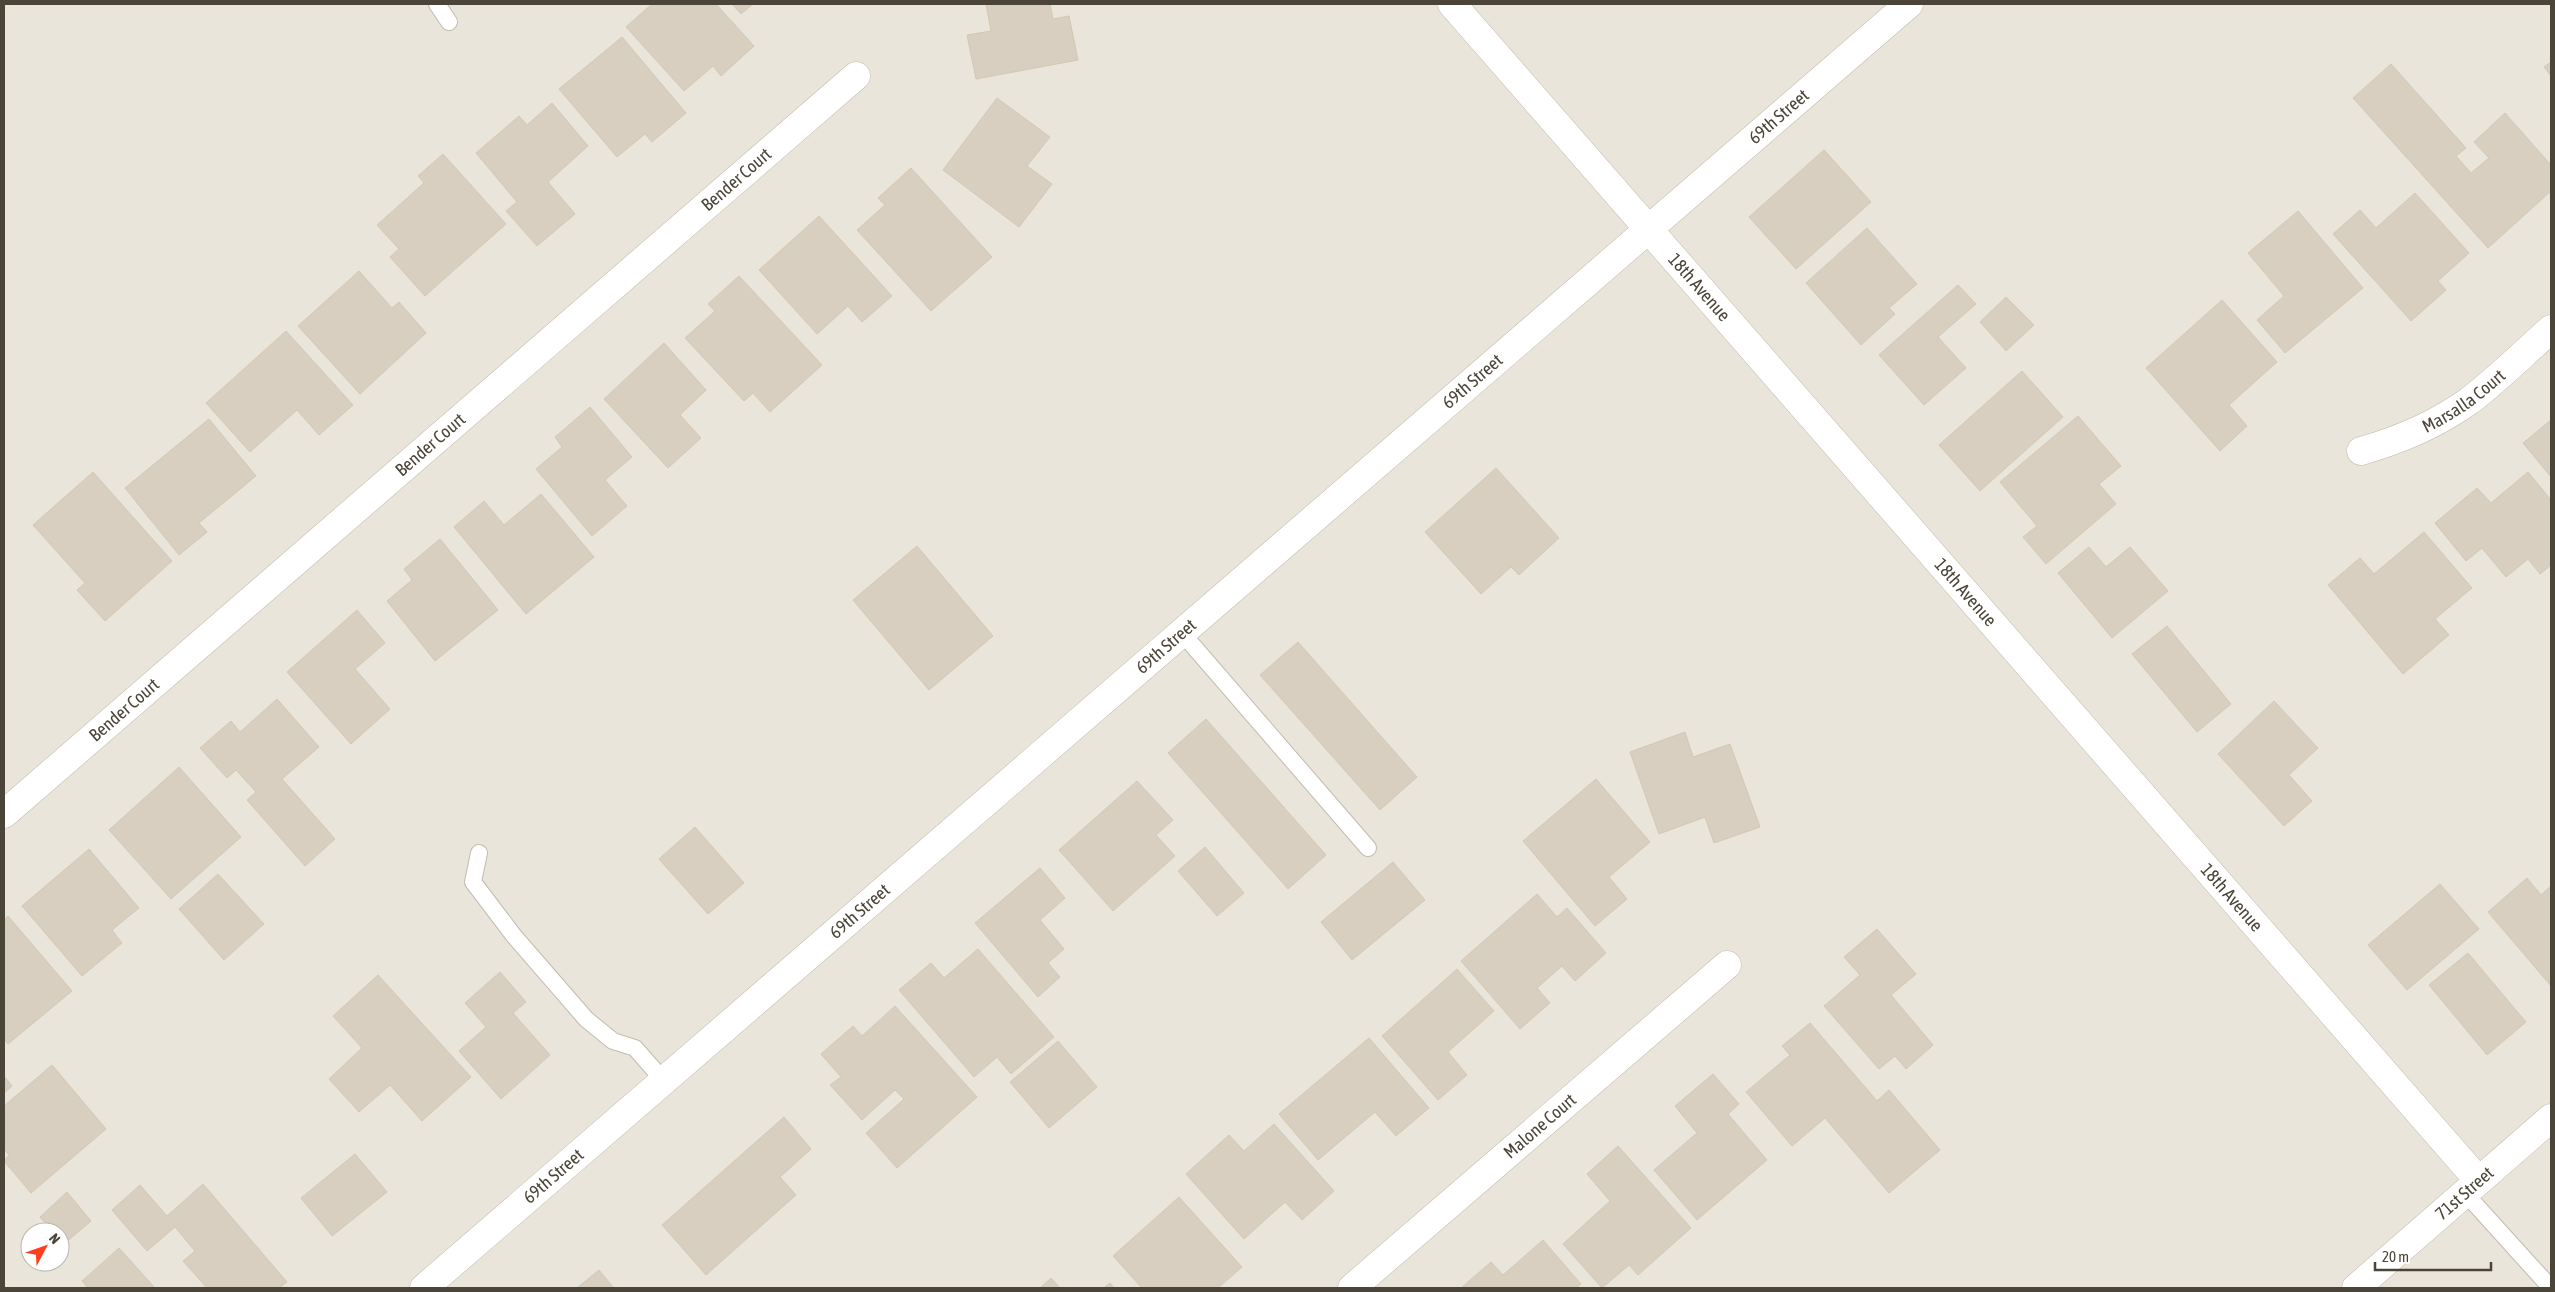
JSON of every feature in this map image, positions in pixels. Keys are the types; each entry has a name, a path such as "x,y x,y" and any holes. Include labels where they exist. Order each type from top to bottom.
{"street":[{"name":"18th Avenue","path":"1452,4 1649,230 2472,1187"},
{"name":"69th Street","path":"424,1288 1909,4"},
{"name":"Bender Court","path":"4,814 856,76"},
{"name":"Marsalla Court","path":"2362,451 2426,427 2470,400 2551,330"},
{"name":"Malone Court","path":"1352,1288 1728,964"},
{"name":"71st Street","path":"2356,1288 2551,1118"}],"lane":[{"path":"437,4 449,22"},
{"path":"1182,633 1368,848"},
{"path":"479,853 473,882 514,936 586,1019 613,1041 635,1048 664,1081"},
{"path":"2472,1187 2551,1288"}],"shaded area":[{"path":"4,4 2551,4 2551,1288 4,1288"}],"building":[{"path":"652,4 716,4 754,46 721,76 713,66 684,91 626,27"},
{"path":"732,4 753,4 741,14"},
{"path":"986,4 1050,4 1053,19 1069,16 1078,60 976,79 967,35 991,31"},
{"path":"622,37 686,113 652,142 645,134 617,157 559,89"},
{"path":"2551,62 2551,76 2544,67"},
{"path":"2391,64 2466,148 2456,156 2471,173 2489,158 2474,142 2505,113 2551,165 2551,191 2488,248 2353,98"},
{"path":"997,98 1050,137 1027,166 1052,184 1019,227 943,170"},
{"path":"552,103 588,146 548,182 575,214 537,246 506,211 517,202 476,153 519,116 527,125"},
{"path":"1824,150 1871,202 1796,269 1749,217"},
{"path":"443,154 506,224 425,296 390,257 399,249 377,225 424,183 418,176"},
{"path":"911,168 992,257 931,311 857,230 885,205 878,198"},
{"path":"2415,193 2469,253 2438,281 2446,290 2411,321 2333,234 2360,210 2376,228"},
{"path":"2298,211 2363,288 2285,353 2257,320 2284,296 2248,253"},
{"path":"819,216 892,296 862,322 848,306 817,334 759,270"},
{"path":"1867,228 1917,284 1889,308 1895,314 1861,345 1806,283"},
{"path":"359,271 392,308 399,302 426,333 360,394 298,326"},
{"path":"739,276 822,365 770,412 753,393 744,401 685,338 715,311 708,304"},
{"path":"1958,285 1976,304 1938,337 1966,368 1924,405 1879,355"},
{"path":"2006,297 2034,325 2006,351 1980,322"},
{"path":"2222,300 2277,362 2229,405 2247,426 2220,451 2146,368"},
{"path":"286,331 353,405 319,435 297,410 250,452 206,403"},
{"path":"664,343 706,390 680,415 701,438 668,468 604,399"},
{"path":"2022,371 2063,417 1980,491 1939,445"},
{"path":"590,407 632,457 605,480 627,506 592,536 536,469 562,447 555,437"},
{"path":"2078,416 2121,466 2099,484 2116,504 2046,564 2023,537 2037,526 2000,482"},
{"path":"209,419 256,476 199,523 207,532 179,555 125,488"},
{"path":"2551,420 2551,477 2523,443"},
{"path":"1496,468 1559,538 1519,575 1511,567 1481,594 1425,532"},
{"path":"93,472 172,561 105,621 77,590 85,583 33,525"},
{"path":"2528,472 2551,500 2551,565 2540,574 2528,559 2506,577 2482,548 2466,561 2435,523 2477,488 2491,503"},
{"path":"541,494 594,557 526,614 454,527 484,501 504,525"},
{"path":"2424,532 2472,588 2435,619 2449,635 2403,674 2328,585 2360,558 2374,574"},
{"path":"440,539 498,610 435,661 387,601 412,580 404,569"},
{"path":"917,546 993,636 929,690 853,600"},
{"path":"2089,547 2106,567 2130,547 2168,591 2112,638 2058,573"},
{"path":"357,610 385,643 355,669 390,709 351,744 287,672"},
{"path":"2167,626 2231,704 2197,732 2132,654"},
{"path":"1298,642 1417,777 1380,810 1260,675"},
{"path":"277,699 319,747 282,779 335,839 305,866 247,800 256,792 236,770 227,778 200,748 231,721 240,732"},
{"path":"2274,701 2318,748 2289,775 2312,801 2284,826 2218,754"},
{"path":"1206,719 1326,855 1288,889 1168,753"},
{"path":"1685,732 1693,757 1730,744 1760,827 1714,843 1705,817 1659,834 1630,752"},
{"path":"179,767 241,837 171,899 109,830"},
{"path":"1596,779 1650,842 1609,877 1627,899 1595,926 1523,841"},
{"path":"1137,781 1173,820 1156,835 1175,856 1113,911 1059,850"},
{"path":"695,827 744,883 708,914 659,859"},
{"path":"1205,847 1244,893 1217,916 1178,871"},
{"path":"89,849 139,908 112,930 122,943 82,976 22,906"},
{"path":"1393,862 1425,900 1352,960 1321,922"},
{"path":"1040,868 1065,898 1040,920 1064,949 1048,963 1060,977 1038,997 975,923"},
{"path":"218,874 264,924 224,960 179,909"},
{"path":"2527,878 2541,895 2551,886 2551,986 2488,912"},
{"path":"2440,884 2479,929 2407,990 2368,945"},
{"path":"1537,894 1557,917 1567,908 1606,953 1575,981 1562,966 1537,988 1550,1003 1520,1029 1461,961"},
{"path":"8,916 72,991 8,1044 4,1039 4,920"},
{"path":"1877,929 1916,974 1891,995 1933,1045 1906,1069 1895,1056 1879,1069 1824,1006 1860,975 1844,957"},
{"path":"978,949 1054,1037 1011,1074 997,1057 974,1077 899,990 931,963 944,978"},
{"path":"2468,953 2526,1022 2487,1055 2429,985"},
{"path":"1457,969 1494,1011 1448,1052 1467,1075 1438,1100 1382,1036"},
{"path":"500,972 526,1002 513,1013 550,1055 501,1099 459,1051 486,1027 465,1003"},
{"path":"378,975 471,1077 422,1121 390,1085 359,1112 329,1079 362,1048 333,1016"},
{"path":"895,1006 977,1097 897,1168 866,1133 904,1099 895,1090 862,1120 830,1085 841,1077 821,1054 853,1026 862,1036"},
{"path":"1810,1023 1877,1101 1889,1090 1940,1150 1889,1193 1825,1118 1792,1146 1746,1092 1790,1055 1782,1046"},
{"path":"1369,1038 1429,1108 1396,1136 1375,1112 1318,1160 1279,1114"},
{"path":"1058,1041 1097,1087 1049,1128 1010,1082"},
{"path":"52,1065 106,1129 31,1193 4,1161 9,1155 4,1149 4,1106"},
{"path":"1713,1074 1739,1104 1728,1114 1767,1160 1697,1220 1654,1170 1697,1133 1675,1106"},
{"path":"4,1076 12,1086 4,1093"},
{"path":"784,1117 811,1149 780,1177 796,1195 706,1275 662,1225"},
{"path":"1274,1124 1334,1191 1302,1220 1285,1202 1244,1239 1186,1174 1229,1135 1244,1151"},
{"path":"1618,1146 1691,1228 1638,1275 1629,1265 1602,1288 1563,1244 1610,1201 1587,1174"},
{"path":"355,1154 387,1192 332,1236 301,1198"},
{"path":"203,1184 287,1282 279,1288 207,1288 183,1261 195,1251 175,1227 147,1251 112,1210 140,1185 167,1216"},
{"path":"67,1192 91,1221 70,1239 70,1222 44,1222 40,1217"},
{"path":"1179,1197 1242,1267 1218,1288 1142,1288 1113,1256"},
{"path":"1543,1240 1581,1284 1576,1288 1461,1288 1491,1262 1503,1275"},
{"path":"119,1248 155,1288 88,1288 82,1281"},
{"path":"599,1270 614,1288 577,1288"},
{"path":"1051,1278 1060,1288 1040,1288"},
{"path":"1110,1283 1114,1288 1104,1288"}]}
